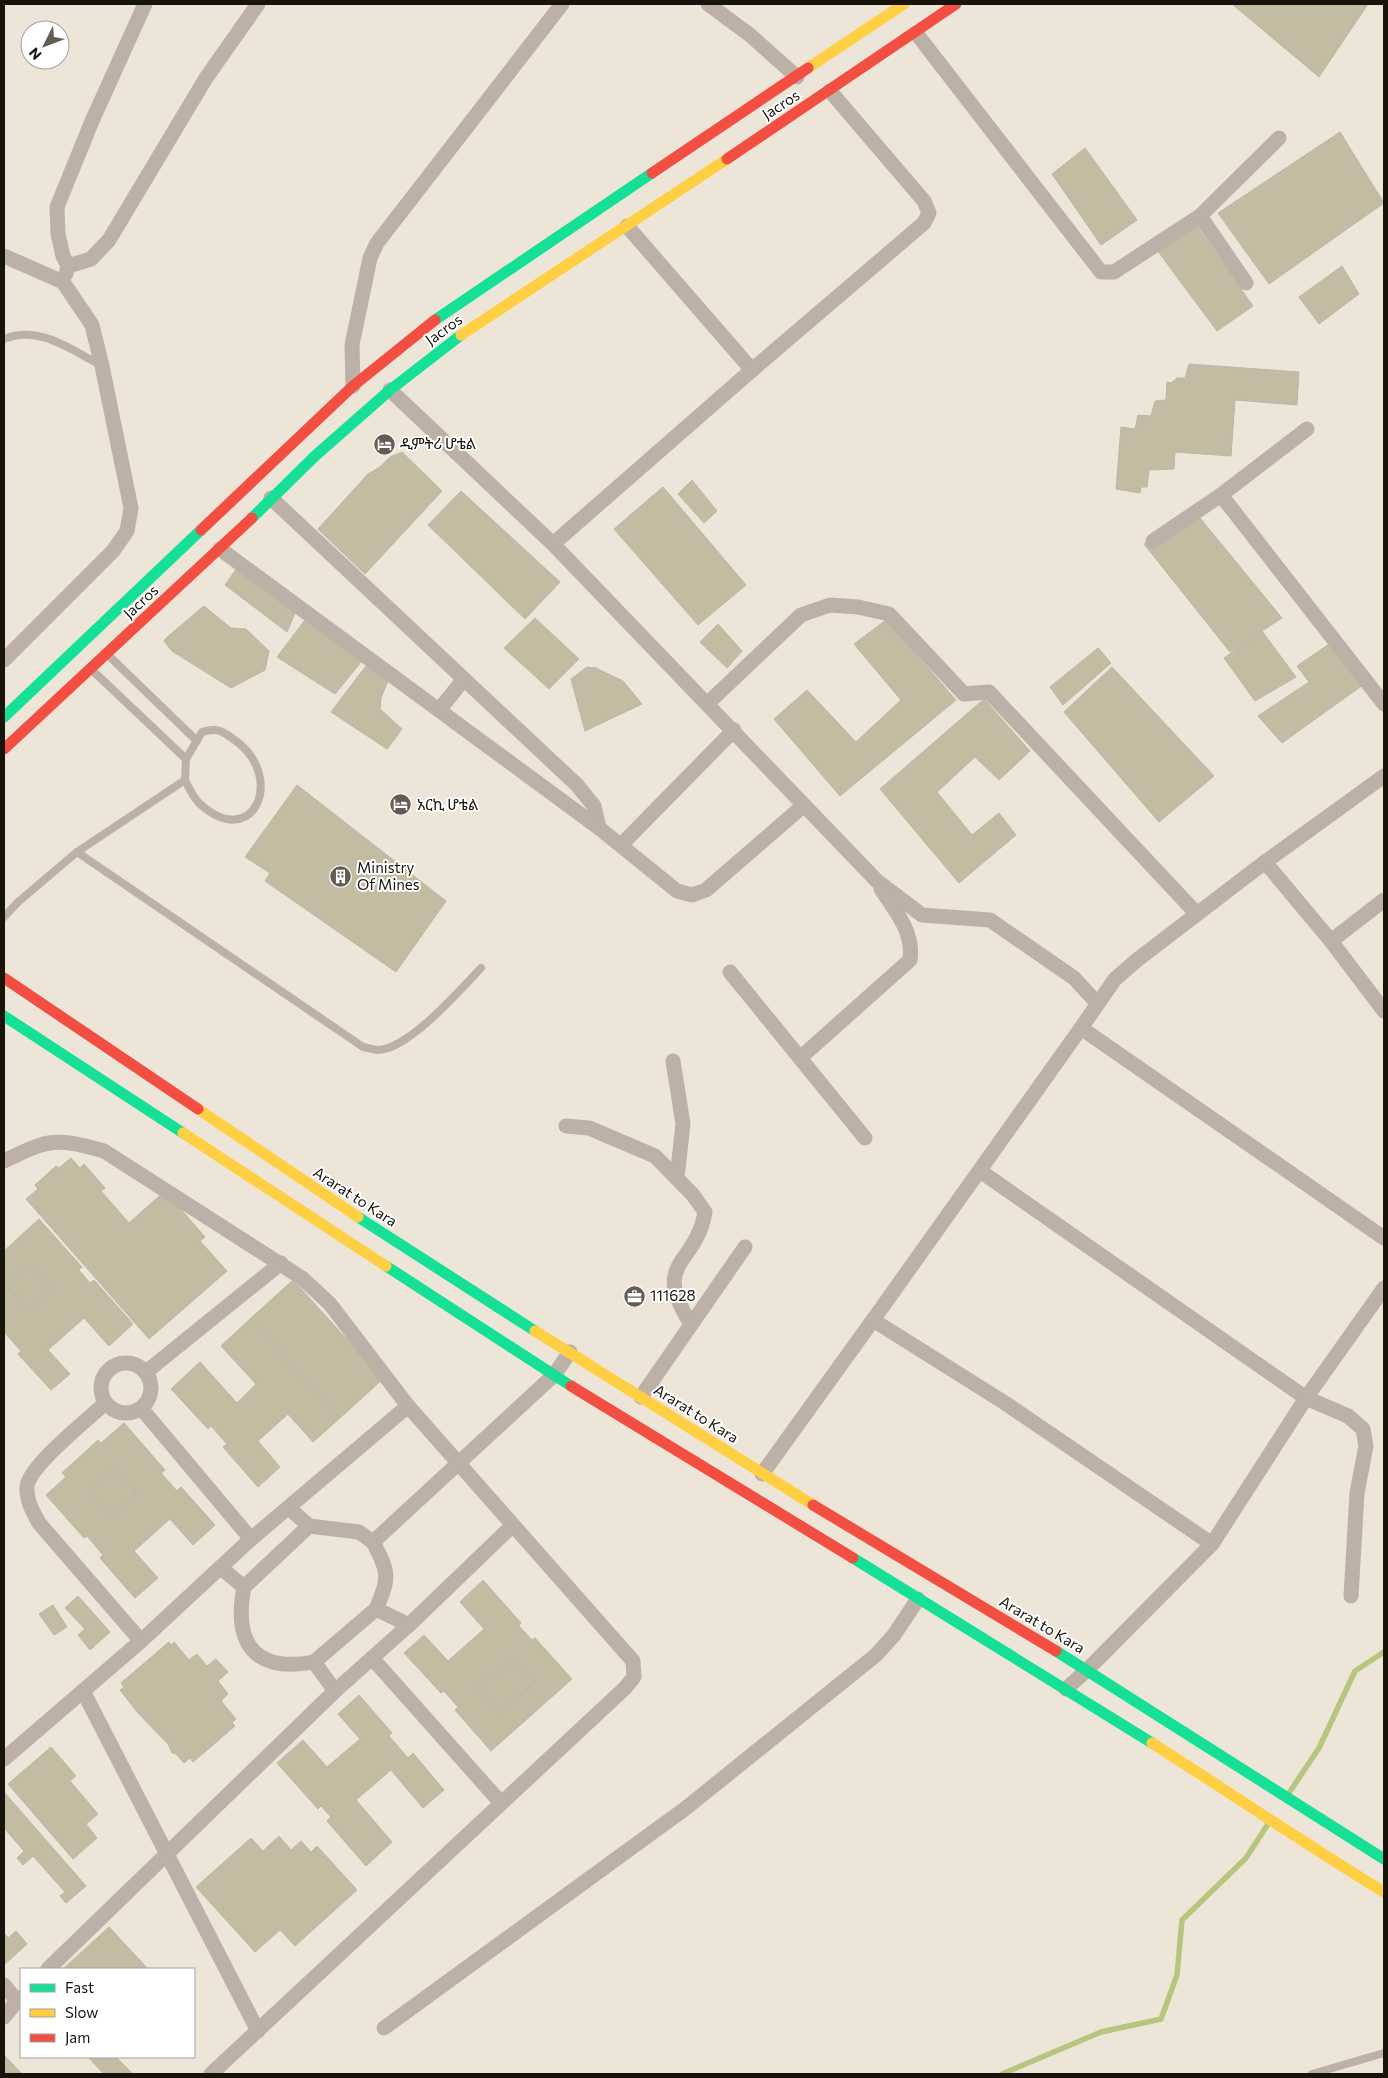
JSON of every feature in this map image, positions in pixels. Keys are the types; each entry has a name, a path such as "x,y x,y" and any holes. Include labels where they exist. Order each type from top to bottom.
{"main road":[{"name":"Jacros","path":"4,750 220,549 270,498 390,390 445,328 797,77 904,4"},
{"name":"Jacros","path":"4,716 353,386 445,328 627,226 916,33 956,4"},
{"name":"Ararat to Kara","path":"4,978 330,1199 640,1397 762,1474 1087,1670 1301,1804 1384,1859"},
{"path":"4,1016 554,1375 1066,1689 1384,1892"}],"street":[{"path":"63,282 68,266 63,256 58,234 57,207 92,120 145,4"},
{"path":"68,266 91,259 109,240 206,78 258,4"},
{"path":"353,386 352,345 370,258 377,243 562,4"},
{"path":"708,4 750,35 797,77"},
{"path":"916,33 1101,272 1114,272 1200,216 1279,138"},
{"path":"554,544 752,370 924,223 929,212 924,201 830,91"},
{"path":"1200,216 1246,283"},
{"path":"627,226 752,370"},
{"path":"4,256 63,282 92,326 129,489 131,508 126,531 113,551 4,660"},
{"path":"390,390 554,544 734,730 803,806 876,881 922,915 990,920 1074,978 1097,1003"},
{"path":"1153,541 1221,495 1307,429"},
{"path":"1221,495 1384,704"},
{"path":"270,498 577,785 594,806 599,828"},
{"path":"220,549 599,828 677,891 692,895 706,890 803,806"},
{"path":"708,703 801,615 830,604 858,607 889,614 929,654 964,694 989,692 1197,914"},
{"path":"439,710 464,679"},
{"path":"620,845 734,730"},
{"path":"762,1474 980,1171 1115,979 1265,862 1384,776"},
{"path":"1265,862 1331,940 1384,1011"},
{"path":"800,1058 910,960 912,947 908,931 876,881"},
{"path":"1331,940 1384,900"},
{"path":"730,972 865,1138"},
{"path":"1081,1028 1384,1238"},
{"path":"673,1061 683,1124 677,1178"},
{"path":"566,1126 589,1128 656,1156 705,1212 702,1230 678,1266 673,1281 674,1291 680,1306 691,1324"},
{"path":"4,1161 38,1144 68,1141 104,1151 302,1278 330,1304 408,1406 633,1661 634,1677 625,1688 212,2074"},
{"path":"980,1171 1306,1398 1348,1416 1363,1429 1366,1446 1357,1493 1351,1596"},
{"path":"640,1397 745,1247"},
{"path":"146,1372 281,1263"},
{"path":"1066,1689 1212,1544 1306,1398 1384,1288"},
{"path":"873,1320 1005,1403 1212,1544"},
{"path":"373,1542 459,1465 554,1375 570,1352"},
{"path":"122,1362 135,1364 146,1372 151,1384 149,1397 142,1408 129,1413 116,1411 106,1403 100,1391 102,1378 110,1367 122,1362"},
{"path":"106,1403 34,1468 27,1486 31,1508 40,1522 141,1641"},
{"path":"4,1759 141,1641 252,1539 408,1406"},
{"path":"142,1408 252,1539"},
{"path":"289,1508 309,1526 359,1532 373,1542 385,1565 386,1587 376,1609 314,1662 293,1666 271,1663 253,1652 243,1634 240,1609 244,1588 309,1526"},
{"path":"49,1968 335,1691 409,1625 512,1526"},
{"path":"221,1568 244,1588"},
{"path":"384,2028 686,1808 876,1654 894,1635 918,1599"},
{"path":"376,1609 409,1625"},
{"path":"372,1658 501,1803"},
{"path":"314,1662 335,1691"},
{"path":"83,1691 258,2031"},
{"path":"4,1985 19,1999 4,2017"}],"lane":[{"path":"4,339 16,335 41,335 102,366"},
{"path":"107,654 197,740"},
{"path":"91,669 186,759"},
{"path":"213,728 226,734 244,747 260,771 261,795 256,808 241,820 229,820 215,814 198,802 185,780 186,759 202,732 213,728"},
{"path":"4,918 18,902 77,852 185,780"},
{"path":"77,852 363,1047 379,1050 396,1045 432,1018 481,968"},
{"path":"1312,2074 1384,2054"}],"building":[{"path":"1232,4 1368,4 1319,77"},
{"path":"1340,132 1384,203 1269,284 1218,213"},
{"path":"1085,148 1137,220 1101,245 1052,174"},
{"path":"1191,218 1253,306 1217,331 1154,246"},
{"path":"1342,266 1359,294 1319,324 1299,297"},
{"path":"1189,364 1299,372 1297,405 1235,400 1231,456 1175,452 1174,469 1149,470 1147,487 1141,487 1140,493 1116,489 1121,427 1135,429 1138,415 1151,416 1155,401 1166,400 1167,382 1171,383 1177,378 1185,378"},
{"path":"402,452 442,491 365,574 318,529 368,474 380,467 390,457"},
{"path":"692,480 717,511 704,523 678,494"},
{"path":"663,487 746,585 698,625 614,529"},
{"path":"461,491 560,582 525,619 428,525"},
{"path":"1191,507 1282,618 1230,652 1144,544"},
{"path":"237,568 295,613 287,632 225,585"},
{"path":"204,606 231,628 246,629 269,651 265,670 231,688 172,651 164,641 166,638"},
{"path":"535,618 579,659 549,689 504,648"},
{"path":"305,620 361,662 335,694 277,657"},
{"path":"886,620 956,700 840,796 774,719 807,690 856,742 901,700 854,644"},
{"path":"718,624 742,651 727,668 700,642"},
{"path":"1262,631 1296,677 1255,701 1224,658"},
{"path":"1335,640 1367,682 1282,743 1258,716 1309,682 1297,666"},
{"path":"1098,648 1111,663 1063,705 1050,687"},
{"path":"366,666 388,681 381,698 380,709 402,729 387,749 331,712"},
{"path":"587,667 596,668 623,681 642,704 585,731 571,679"},
{"path":"1112,667 1214,776 1159,822 1064,712"},
{"path":"984,699 1030,751 999,780 975,757 937,792 972,835 999,813 1016,835 959,883 880,789"},
{"name":"Ministry Of Mines","path":"297,785 446,901 396,972 265,881 270,873 245,857"},
{"path":"71,1158 80,1168 84,1164 105,1188 101,1191 129,1223 165,1191 205,1237 200,1241 227,1271 149,1339 26,1199 38,1189 35,1185 56,1166 59,1168"},
{"path":"39,1219 82,1267 79,1270 90,1283 94,1280 133,1324 109,1346 84,1318 48,1350 70,1374 51,1390 18,1354 21,1351 4,1332 4,1251","holes":["29,1266 52,1291 30,1311 7,1286"]},
{"path":"29,1266 52,1291 30,1311 7,1286"},
{"path":"293,1280 383,1379 340,1418 250,1319"},
{"path":"250,1319 340,1418 313,1442 288,1414 258,1441 280,1467 258,1487 223,1447 227,1444 211,1426 208,1429 171,1389 200,1362 237,1403 256,1384 221,1346"},
{"path":"124,1423 165,1470 161,1473 177,1491 181,1487 215,1525 193,1545 170,1519 134,1551 158,1578 135,1598 100,1558 103,1555 87,1536 84,1538 46,1495 66,1477 62,1473 98,1440 101,1443","holes":["115,1468 137,1493 111,1516 89,1490"]},
{"path":"115,1468 137,1493 111,1516 89,1490"},
{"path":"483,1580 521,1623 519,1626 532,1640 535,1638 572,1679 491,1751 455,1710 458,1707 444,1691 441,1693 404,1653 424,1635 448,1661 484,1629 460,1602","holes":["513,1658 535,1682 500,1714 477,1688"]},
{"path":"78,1596 110,1632 90,1650 78,1635 85,1629 65,1608"},
{"path":"53,1605 67,1627 54,1635 39,1614"},
{"path":"169,1642 171,1645 174,1642 189,1660 197,1654 207,1666 216,1659 228,1672 218,1681 228,1694 221,1701 236,1719 232,1723 235,1726 193,1762 190,1758 184,1763 176,1754 172,1753 168,1744 138,1713 120,1690 124,1687 121,1683"},
{"path":"513,1658 535,1682 500,1714 477,1688"},
{"path":"359,1695 392,1733 389,1736 408,1758 413,1753 444,1790 423,1808 391,1770 356,1800 392,1842 366,1866 327,1821 331,1817 321,1806 318,1809 277,1763 303,1740 327,1767 360,1739 338,1714"},
{"path":"51,1747 76,1776 70,1781 98,1814 86,1824 97,1838 73,1859 8,1784"},
{"path":"4,1792 86,1886 66,1903 60,1896 65,1892 33,1856 23,1865 17,1858 24,1851 4,1828"},
{"path":"279,1836 291,1850 301,1841 311,1852 317,1846 357,1890 295,1946 280,1930 255,1952 196,1887 251,1838 263,1851"},
{"path":"109,1927 147,1968 64,1968"},
{"path":"16,1931 27,1944 4,1965 4,1933 8,1938"},
{"path":"4,2055 22,2074 4,2074"},
{"path":"89,2058 117,2058 133,2074 104,2074"}],"waterway":[{"path":"1289,1793 1319,1748 1355,1671 1384,1652"},
{"path":"1002,2074 1101,2032 1161,2019 1177,1975 1182,1920 1246,1858 1268,1824"}],"traffic: fast":[{"path":"435,320 652,173"},
{"path":"252,518 315,456 390,390 461,335"},
{"path":"4,717 201,530"},
{"path":"4,1016 183,1133"},
{"path":"358,1217 535,1331"},
{"path":"386,1266 571,1386"},
{"path":"853,1558 1152,1743"},
{"path":"1056,1651 1384,1859"}],"traffic: slow":[{"path":"808,68 904,4"},
{"path":"461,335 727,159"},
{"path":"198,1109 358,1217"},
{"path":"183,1133 386,1266"},
{"path":"535,1331 813,1505"},
{"path":"1152,1743 1384,1892"}],"traffic: jam":[{"path":"727,159 956,4"},
{"path":"652,173 808,68"},
{"path":"201,530 353,386 435,320"},
{"path":"4,749 252,518"},
{"path":"4,978 198,1109"},
{"path":"571,1386 853,1558"},
{"path":"813,1505 1056,1651"}],"place":[{"name":"ዲምትሪ ሆቴል","path":"384,444"},
{"name":"አርኪ ሆቴል","path":"401,805"},
{"name":"Ministry Of Mines","path":"341,877"},
{"name":"111628","path":"634,1296"}]}
